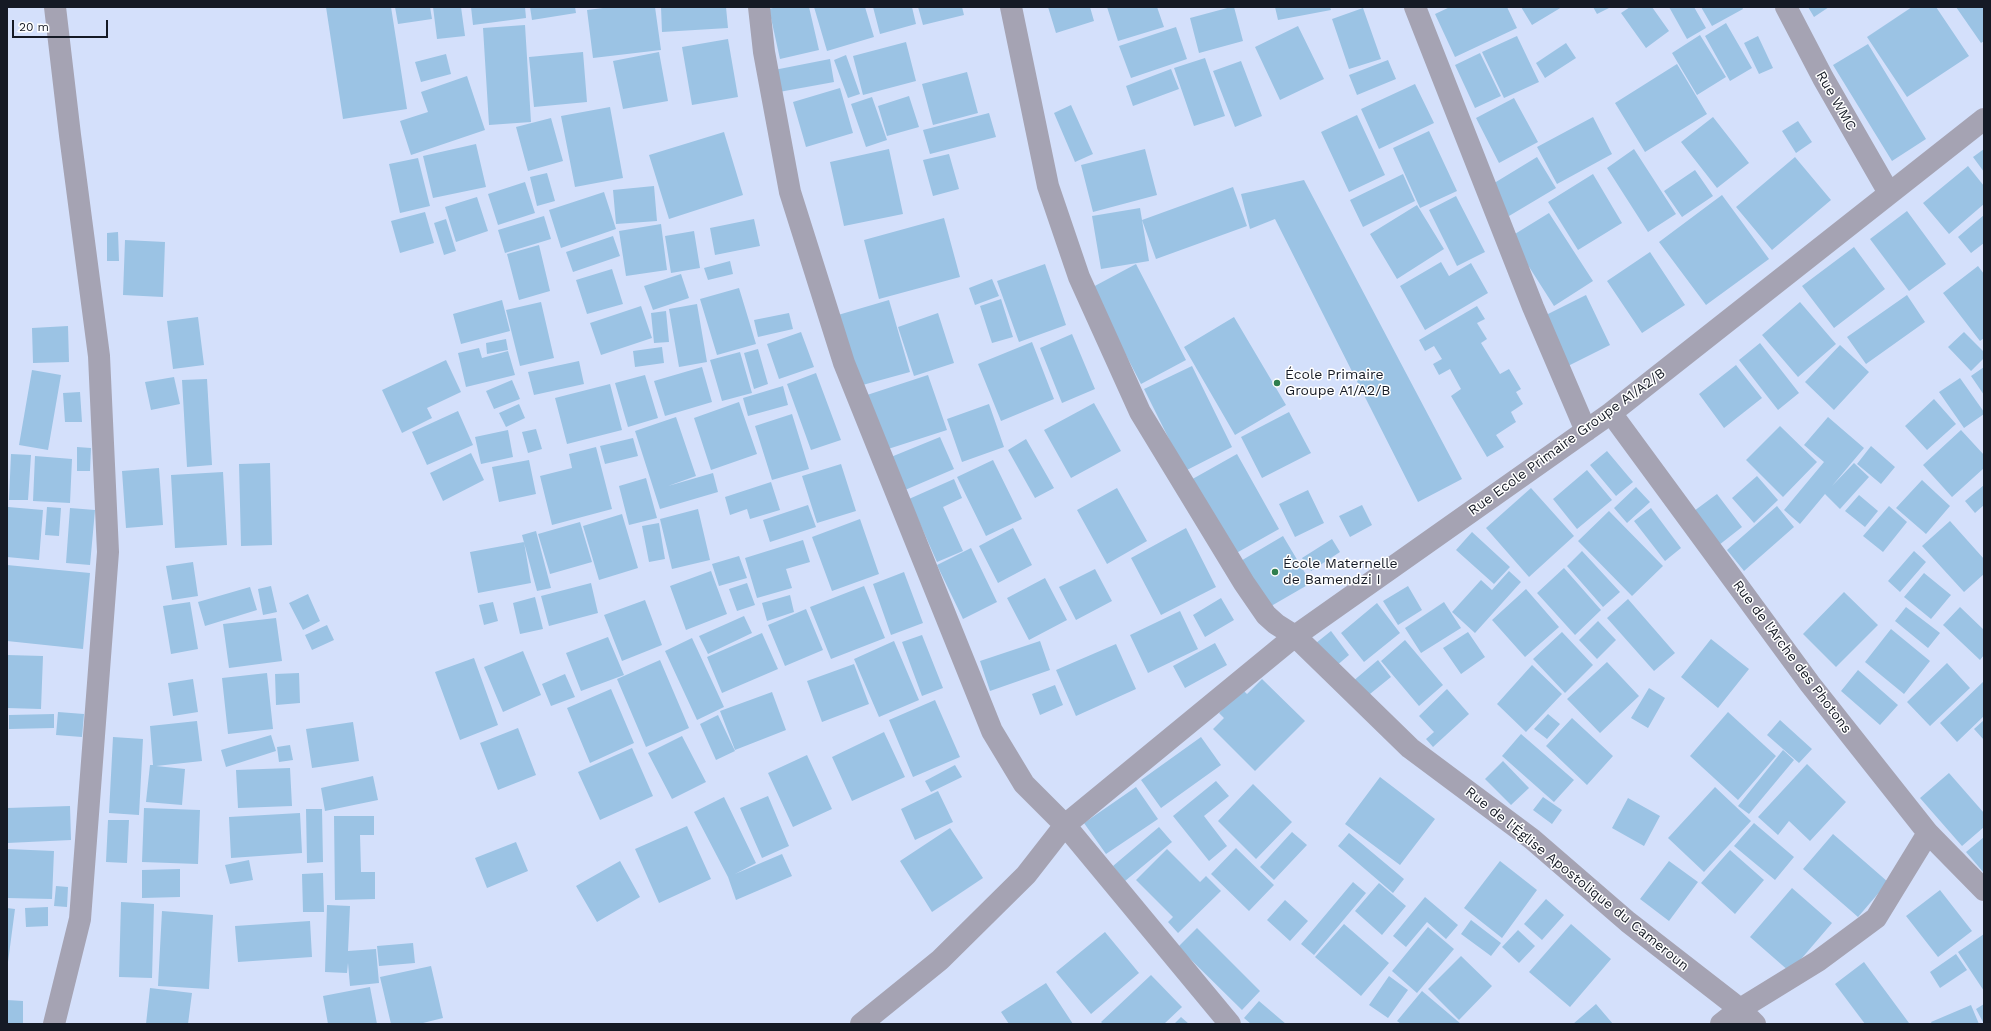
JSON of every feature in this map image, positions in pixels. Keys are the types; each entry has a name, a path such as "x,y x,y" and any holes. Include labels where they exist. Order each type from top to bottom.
{"street":[{"path":"54,1024 80,919 108,552 99,356 55,7"},
{"path":"759,7 764,52 790,192 844,363 992,730 1024,784 1065,825 1230,1024"},
{"name":"Rue de l'Église Apostolique du Cameroun","path":"1011,7 1048,186 1082,284 1140,412 1244,583 1266,615 1276,624 1295,636 1410,748 1532,839 1628,922 1748,1017"},
{"path":"1415,7 1532,307 1586,431"},
{"name":"Rue WMC","path":"1786,7 1822,78 1889,193"},
{"name":"Rue Ecole Primaire Groupe A1/A2/B","path":"861,1024 940,960 1026,875 1065,825 1295,636 1611,413 1984,119"},
{"name":"Rue de l'Arche des Photons","path":"1611,413 1810,684 1928,833 1984,890"},
{"path":"1721,1024 1748,1017 1818,961 1876,918 1928,833"}],"building":[{"path":"326,7 391,7 407,109 343,119"},
{"path":"395,7 430,7 432,19 398,24"},
{"path":"433,7 461,7 465,36 437,39"},
{"path":"471,7 525,7 526,18 473,25"},
{"path":"530,7 575,7 576,13 532,20"},
{"path":"611,7 655,7 661,50 593,58 587,10"},
{"path":"661,7 726,7 728,28 662,32"},
{"path":"777,7 809,7 819,50 780,59 769,9"},
{"path":"814,7 865,7 874,37 827,51"},
{"path":"873,7 912,7 916,24 880,34"},
{"path":"918,7 962,7 964,15 923,25"},
{"path":"1048,7 1090,7 1094,21 1056,33"},
{"path":"1107,7 1157,7 1164,27 1118,41"},
{"path":"1234,7 1243,41 1199,53 1190,18"},
{"path":"1275,7 1330,7 1331,10 1278,20"},
{"path":"1450,7 1507,7 1517,28 1455,57 1435,14"},
{"path":"1521,7 1562,7 1532,25"},
{"path":"1593,7 1611,7 1597,14"},
{"path":"1630,7 1652,7 1669,31 1646,48 1621,13"},
{"path":"1669,7 1694,7 1706,28 1687,39"},
{"path":"1701,7 1742,7 1743,9 1712,26"},
{"path":"1808,7 1829,7 1814,17"},
{"path":"1912,7 1936,7 1969,56 1907,97 1867,37"},
{"path":"1956,7 1984,7 1984,41 1981,43"},
{"path":"1363,8 1381,59 1349,69 1332,19"},
{"path":"1726,23 1752,68 1730,81 1705,36"},
{"path":"525,25 531,122 489,125 483,28"},
{"path":"1298,26 1324,79 1280,100 1255,47"},
{"path":"1176,27 1187,59 1131,78 1119,46"},
{"path":"1700,35 1726,77 1697,95 1672,53"},
{"path":"1517,36 1539,82 1504,98 1482,52"},
{"path":"1758,36 1773,68 1759,74 1744,43"},
{"path":"728,39 738,97 692,105 682,47"},
{"path":"906,42 916,81 863,95 853,56"},
{"path":"1566,43 1576,58 1545,78 1536,63"},
{"path":"1868,44 1926,139 1892,161 1833,65"},
{"path":"583,52 587,102 534,107 529,57"},
{"path":"659,52 668,101 623,109 613,61"},
{"path":"1480,53 1501,96 1475,108 1455,65"},
{"path":"446,54 451,74 421,82 415,62"},
{"path":"846,55 860,94 848,98 834,60"},
{"path":"1205,58 1225,116 1194,126 1174,68"},
{"path":"830,59 834,82 779,92 774,70"},
{"path":"1388,60 1396,79 1357,95 1349,75"},
{"path":"1241,61 1262,116 1235,127 1213,71"},
{"path":"1677,64 1707,114 1645,152 1615,103"},
{"path":"1171,69 1179,89 1133,106 1126,86"},
{"path":"967,72 978,113 933,125 922,84"},
{"path":"467,76 485,130 411,155 400,121 428,112 421,92"},
{"path":"1415,84 1434,123 1379,149 1361,109"},
{"path":"840,88 853,133 806,147 793,102"},
{"path":"909,96 919,127 887,136 878,106"},
{"path":"872,97 887,140 866,147 851,104"},
{"path":"1514,98 1538,142 1499,163 1476,118"},
{"path":"1071,105 1093,154 1075,162 1054,113"},
{"path":"610,107 623,178 575,187 561,116"},
{"path":"989,113 996,137 930,154 923,130"},
{"path":"1357,115 1385,175 1349,192 1321,132"},
{"path":"1593,117 1612,154 1557,184 1537,147"},
{"path":"1713,117 1749,163 1717,188 1681,142"},
{"path":"551,118 563,161 528,171 516,127"},
{"path":"1798,121 1812,142 1796,153 1782,131"},
{"path":"1429,131 1457,191 1420,208 1393,148"},
{"path":"724,132 743,195 669,219 649,155"},
{"path":"476,144 486,187 433,198 423,156"},
{"path":"889,149 903,214 844,226 830,162"},
{"path":"1145,149 1157,195 1093,212 1081,165"},
{"path":"1634,149 1676,214 1648,232 1607,168"},
{"path":"1984,149 1984,172 1973,157"},
{"path":"949,154 959,189 933,196 923,160"},
{"path":"1537,157 1556,188 1509,216 1491,185"},
{"path":"1795,157 1831,200 1772,250 1736,207"},
{"path":"418,158 430,206 400,213 389,164"},
{"path":"1968,166 1984,186 1984,204 1949,234 1923,203"},
{"path":"1695,170 1713,196 1682,217 1664,191"},
{"path":"547,173 555,201 537,206 530,177"},
{"path":"1403,174 1415,201 1363,227 1350,200"},
{"path":"1593,174 1622,223 1578,250 1548,202"},
{"path":"1304,180 1462,479 1418,502 1275,219 1250,229 1241,194"},
{"path":"525,182 535,213 498,225 488,194"},
{"path":"654,186 657,221 616,224 613,190"},
{"path":"1233,187 1247,226 1156,259 1142,220"},
{"path":"604,192 616,229 561,248 549,210"},
{"path":"1722,195 1769,259 1706,305 1659,242"},
{"path":"1456,196 1485,252 1457,266 1429,210"},
{"path":"477,197 488,231 456,242 445,207"},
{"path":"1417,205 1444,249 1397,279 1370,234"},
{"path":"1140,208 1149,261 1101,269 1092,216"},
{"path":"1907,211 1946,264 1909,291 1870,239"},
{"path":"425,212 434,243 400,253 391,221"},
{"path":"1549,213 1593,281 1554,306 1510,237"},
{"path":"1984,215 1984,243 1971,253 1958,237"},
{"path":"544,216 551,239 505,253 498,230"},
{"path":"944,218 960,277 879,299 864,240"},
{"path":"446,219 456,251 444,255 434,223"},
{"path":"754,219 760,246 715,255 710,228"},
{"path":"661,224 667,270 626,276 619,231"},
{"path":"694,231 700,268 671,273 665,236"},
{"path":"118,232 119,261 107,261 107,233"},
{"path":"613,236 620,256 573,272 566,252"},
{"path":"125,240 165,242 163,297 123,295"},
{"path":"539,245 550,291 519,300 507,254"},
{"path":"1854,247 1885,289 1834,328 1802,286"},
{"path":"1650,252 1685,305 1642,333 1607,281"},
{"path":"730,261 733,274 708,280 704,268"},
{"path":"1441,262 1449,276 1471,263 1488,293 1425,330 1400,286"},
{"path":"1045,264 1066,325 1019,342 997,281"},
{"path":"1136,264 1186,360 1141,384 1091,288"},
{"path":"1978,266 1984,274 1984,338 1980,341 1943,293"},
{"path":"612,269 623,304 587,314 576,280"},
{"path":"681,274 689,298 653,310 644,286"},
{"path":"992,279 999,296 975,305 969,288"},
{"path":"739,288 756,344 717,355 700,299"},
{"path":"1586,295 1610,345 1566,367 1542,317"},
{"path":"1907,295 1925,322 1866,364 1847,337"},
{"path":"1001,299 1013,337 992,343 980,306"},
{"path":"502,300 510,331 461,344 453,314"},
{"path":"889,300 910,372 859,386 838,315"},
{"path":"541,302 554,358 520,366 506,310"},
{"path":"1800,302 1836,344 1798,377 1762,335"},
{"path":"697,304 707,362 679,367 669,309"},
{"path":"641,306 652,338 601,355 590,323"},
{"path":"1477,306 1485,319 1477,323 1487,339 1481,343 1500,374 1509,369 1521,389 1516,392 1523,404 1511,412 1516,422 1496,435 1504,447 1487,457 1451,396 1461,389 1450,369 1439,375 1433,364 1442,359 1434,346 1425,351 1419,340"},
{"path":"666,311 669,342 654,343 651,313"},
{"path":"789,313 793,329 758,337 754,320"},
{"path":"938,313 954,363 914,376 898,327"},
{"path":"198,317 204,365 173,369 167,321"},
{"path":"1234,317 1286,405 1235,435 1184,347"},
{"path":"68,326 69,362 33,363 32,328"},
{"path":"801,332 814,367 779,379 767,344"},
{"path":"1964,332 1984,352 1984,358 1971,371 1948,347"},
{"path":"1072,334 1095,389 1062,403 1040,348"},
{"path":"506,339 508,350 487,354 486,343"},
{"path":"1032,342 1054,399 1001,421 978,364"},
{"path":"1760,343 1799,393 1778,410 1739,360"},
{"path":"1840,345 1869,372 1834,410 1805,382"},
{"path":"662,347 664,363 635,367 633,351"},
{"path":"479,348 482,358 508,351 515,375 466,387 458,353"},
{"path":"758,349 768,384 754,389 744,353"},
{"path":"740,352 752,393 722,401 710,360"},
{"path":"446,360 461,392 427,408 432,418 402,433 382,390"},
{"path":"579,361 584,384 534,395 528,372"},
{"path":"1736,365 1762,398 1724,428 1699,394"},
{"path":"1192,366 1232,447 1185,471 1144,389"},
{"path":"702,367 712,402 665,416 654,381"},
{"path":"1984,367 1984,395 1971,376"},
{"path":"32,370 61,375 48,450 19,445"},
{"path":"816,373 841,440 811,450 787,384"},
{"path":"645,375 658,418 628,427 615,383"},
{"path":"928,375 947,430 885,450 867,395"},
{"path":"174,377 180,404 151,410 145,382"},
{"path":"1960,378 1984,412 1984,414 1964,428 1939,392"},
{"path":"207,379 212,465 187,467 182,380"},
{"path":"512,380 520,399 494,409 486,391"},
{"path":"610,384 622,430 567,444 555,398"},
{"path":"783,386 788,405 748,416 743,398"},
{"path":"80,392 82,422 65,422 63,393"},
{"path":"1934,399 1956,424 1927,450 1905,426"},
{"path":"739,402 757,454 711,470 694,418"},
{"path":"1094,403 1121,451 1071,478 1044,430"},
{"path":"519,404 525,418 506,427 499,413"},
{"path":"989,404 1004,447 962,462 947,419"},
{"path":"458,411 473,445 427,465 412,432"},
{"path":"1289,412 1311,453 1262,478 1241,437"},
{"path":"792,414 809,469 772,480 755,426"},
{"path":"676,417 696,476 668,486 713,473 718,492 660,509 635,431"},
{"path":"1828,417 1864,448 1832,486 1854,463 1869,477 1840,509 1825,494 1800,524 1784,510 1824,462 1804,445"},
{"path":"1780,426 1817,462 1783,497 1746,460"},
{"path":"536,429 542,449 528,453 522,432"},
{"path":"508,430 513,457 481,464 475,437"},
{"path":"1961,430 1984,455 1984,468 1952,497 1923,465"},
{"path":"940,437 954,469 905,490 891,457"},
{"path":"633,438 638,456 605,464 600,446"},
{"path":"1026,439 1054,488 1035,498 1008,450"},
{"path":"1871,446 1895,467 1881,484 1857,464"},
{"path":"77,447 91,448 90,471 77,471"},
{"path":"596,447 612,509 552,525 540,476 572,468 569,454"},
{"path":"1607,451 1633,482 1616,496 1590,465"},
{"path":"471,453 484,480 443,501 430,473"},
{"path":"11,454 31,455 28,500 9,500"},
{"path":"1237,454 1279,529 1231,556 1189,481"},
{"path":"35,456 72,459 70,503 33,501"},
{"path":"529,460 536,494 499,502 492,467"},
{"path":"993,460 1022,519 986,536 957,477"},
{"path":"270,463 272,545 241,546 239,464"},
{"path":"841,464 856,511 817,523 802,476"},
{"path":"159,468 163,525 126,528 122,471"},
{"path":"1587,470 1612,500 1577,529 1553,499"},
{"path":"223,472 227,545 175,548 171,475"},
{"path":"1757,476 1778,500 1754,523 1732,498"},
{"path":"646,478 657,518 629,525 619,486"},
{"path":"954,479 962,498 943,507 963,551 937,562 909,499"},
{"path":"1922,480 1950,506 1926,534 1896,508"},
{"path":"771,482 780,510 750,519 747,509 730,515 725,497"},
{"path":"1984,485 1984,505 1975,513 1965,501"},
{"path":"1636,487 1650,502 1627,523 1614,508"},
{"path":"1117,488 1147,541 1107,564 1077,510"},
{"path":"1531,488 1574,536 1529,577 1486,528"},
{"path":"1308,490 1324,523 1295,537 1279,504"},
{"path":"1717,494 1742,527 1719,545 1694,511"},
{"path":"1859,495 1878,511 1865,527 1845,511"},
{"path":"808,505 816,527 770,542 763,520"},
{"path":"1362,505 1372,525 1350,537 1339,516"},
{"path":"1777,506 1794,527 1744,571 1727,550"},
{"path":"1889,506 1907,522 1883,552 1863,536"},
{"path":"8,507 43,510 39,560 7,557"},
{"path":"47,507 61,508 59,536 45,535"},
{"path":"70,508 95,510 90,565 66,563"},
{"path":"1651,508 1681,548 1665,561 1634,521"},
{"path":"698,509 710,560 672,569 660,519"},
{"path":"1609,511 1663,566 1632,596 1578,541"},
{"path":"622,514 638,568 599,580 583,526"},
{"path":"860,519 879,574 832,591 812,537"},
{"path":"1950,521 1984,559 1984,574 1964,592 1922,546"},
{"path":"580,522 592,562 550,574 538,534"},
{"path":"659,523 665,559 649,562 642,526"},
{"path":"1013,528 1032,565 998,583 979,546"},
{"path":"1186,528 1216,587 1161,615 1131,558"},
{"path":"536,531 551,588 537,591 522,535"},
{"path":"1472,532 1510,567 1494,584 1456,550"},
{"name":"École Maternelle de Bamendzi I","path":"1283,536 1311,583 1266,609 1239,562"},
{"path":"1332,539 1340,552 1311,571 1302,558"},
{"path":"803,540 810,562 786,569 792,588 757,598 745,558"},
{"path":"524,542 531,583 478,593 470,552"},
{"path":"971,548 997,602 963,619 937,565"},
{"path":"1582,551 1620,592 1603,607 1567,566"},
{"path":"1914,551 1926,562 1900,592 1888,581"},
{"path":"739,556 747,578 719,586 712,564"},
{"path":"193,562 198,596 172,600 166,566"},
{"path":"7,565 90,573 83,649 7,641"},
{"path":"1564,568 1601,610 1575,635 1537,593"},
{"path":"1095,569 1112,601 1076,620 1059,587"},
{"path":"711,571 727,614 686,630 670,586"},
{"path":"1509,571 1521,582 1475,633 1452,612 1481,580 1492,590"},
{"path":"904,572 923,623 891,635 873,584"},
{"path":"1924,573 1951,595 1931,619 1904,597"},
{"path":"1045,578 1067,620 1029,640 1007,598"},
{"path":"591,583 598,613 549,626 541,596"},
{"path":"747,583 755,605 737,611 729,589"},
{"path":"271,586 277,612 263,615 258,589"},
{"path":"864,586 885,638 831,659 810,607"},
{"path":"1408,586 1422,610 1398,625 1383,601"},
{"path":"250,587 257,610 205,626 198,602"},
{"path":"1526,589 1559,627 1525,657 1492,620"},
{"path":"1844,592 1878,625 1836,667 1803,634"},
{"path":"308,594 320,621 303,630 289,603"},
{"path":"790,595 794,612 767,621 762,603"},
{"path":"535,597 543,629 520,634 513,603"},
{"path":"1221,598 1234,620 1205,637 1193,615"},
{"path":"1628,599 1675,653 1654,671 1607,618"},
{"path":"645,600 662,645 622,661 604,615"},
{"path":"190,602 198,649 171,654 163,606"},
{"path":"493,602 498,621 484,625 479,605"},
{"path":"1444,602 1461,628 1421,653 1405,628"},
{"path":"1377,603 1400,633 1364,662 1341,633"},
{"path":"1906,607 1940,633 1928,648 1895,621"},
{"path":"1960,607 1984,630 1984,655 1980,660 1943,625"},
{"path":"806,609 823,650 785,666 768,625"},
{"path":"1180,611 1198,649 1148,673 1130,635"},
{"path":"744,616 752,633 708,654 699,636"},
{"path":"276,618 282,661 229,668 223,624"},
{"path":"1598,621 1616,640 1597,659 1579,640"},
{"path":"327,625 334,640 312,650 305,635"},
{"path":"1891,629 1930,661 1904,694 1865,662"},
{"path":"1331,631 1349,655 1335,667 1316,643"},
{"path":"1468,632 1485,657 1461,674 1443,648"},
{"path":"1562,632 1593,665 1565,693 1533,659"},
{"path":"762,633 778,669 722,693 707,657"},
{"path":"922,635 943,688 922,696 902,642"},
{"path":"608,637 624,675 581,691 566,653"},
{"path":"692,638 724,707 697,720 665,651"},
{"path":"1711,639 1749,669 1718,708 1681,677"},
{"path":"1405,640 1443,685 1419,706 1381,661"},
{"path":"894,641 919,700 879,717 854,659"},
{"path":"1040,641 1050,670 990,691 980,661"},
{"path":"1215,643 1227,665 1185,688 1173,666"},
{"path":"1116,644 1136,689 1076,716 1056,670"},
{"path":"523,651 541,695 503,712 484,667"},
{"path":"7,655 43,656 41,709 7,708"},
{"path":"474,658 498,725 460,740 435,672"},
{"path":"660,660 689,728 646,747 617,679"},
{"path":"1378,660 1391,677 1365,698 1352,682"},
{"path":"1607,662 1639,696 1600,733 1567,699"},
{"path":"1947,663 1970,688 1930,726 1907,702"},
{"path":"854,664 869,704 822,722 807,681"},
{"path":"1532,665 1562,694 1526,732 1497,704"},
{"path":"1858,670 1898,705 1880,725 1841,691"},
{"path":"267,673 273,729 228,734 222,678"},
{"path":"299,673 300,703 276,705 275,674"},
{"path":"565,674 575,697 551,706 542,684"},
{"path":"193,679 198,712 173,716 168,683"},
{"path":"1262,679 1305,721 1255,771 1213,729 1224,718 1219,713 1242,689 1247,694"},
{"path":"1984,681 1984,716 1957,742 1940,723"},
{"path":"1055,685 1063,705 1040,715 1032,694"},
{"path":"1649,688 1665,698 1648,728 1631,718"},
{"path":"611,689 634,743 590,763 567,708"},
{"path":"1447,689 1469,714 1433,747 1426,739 1434,732 1419,716"},
{"path":"772,692 786,730 735,750 720,711"},
{"path":"935,700 960,757 913,777 889,720"},
{"path":"58,712 84,714 82,737 56,735"},
{"path":"1728,712 1776,756 1738,800 1690,756"},
{"path":"54,714 54,728 9,729 9,715"},
{"path":"1548,714 1560,724 1547,739 1534,729"},
{"path":"718,715 735,751 716,760 700,724"},
{"path":"1572,718 1613,756 1587,785 1546,746"},
{"path":"1780,720 1812,749 1799,763 1767,735"},
{"path":"1984,720 1984,740 1974,729"},
{"path":"197,721 202,761 156,766 185,769 182,805 146,802 150,765 153,765 150,726"},
{"path":"353,722 359,761 312,768 306,729"},
{"path":"518,728 536,775 498,790 480,743"},
{"path":"884,732 905,777 852,801 832,757"},
{"path":"1521,734 1574,780 1554,802 1502,756"},
{"path":"271,735 276,751 226,767 221,750"},
{"path":"682,736 706,782 672,799 648,753"},
{"path":"113,737 143,739 139,815 109,813"},
{"path":"1201,737 1221,765 1161,808 1141,780"},
{"path":"290,745 293,760 279,762 277,747"},
{"path":"632,748 653,796 600,820 578,772"},
{"path":"1783,750 1794,760 1749,814 1738,806"},
{"path":"807,755 832,809 793,827 768,773"},
{"path":"1503,761 1529,788 1511,805 1485,779"},
{"path":"1807,764 1846,802 1810,841 1789,821 1778,835 1758,817"},
{"path":"955,765 962,777 931,792 925,781"},
{"path":"290,768 292,806 238,808 236,770"},
{"path":"1949,773 1984,813 1984,827 1962,846 1920,798"},
{"path":"373,776 378,800 325,811 321,788"},
{"path":"1380,777 1435,819 1400,865 1345,824"},
{"path":"1216,781 1229,796 1204,816 1227,846 1209,861 1173,816"},
{"path":"1253,784 1292,822 1256,859 1218,821"},
{"path":"1136,787 1158,819 1106,854 1084,823"},
{"path":"1715,787 1751,821 1704,872 1668,838"},
{"path":"938,791 953,822 915,840 901,809"},
{"path":"768,796 789,846 762,858 740,808"},
{"path":"724,797 756,863 735,874 782,854 792,876 736,900 728,877 694,812"},
{"path":"1543,797 1562,810 1552,824 1533,810"},
{"path":"1628,798 1660,816 1644,846 1612,828"},
{"path":"70,806 71,840 7,843 7,808"},
{"path":"144,808 200,810 198,864 142,862"},
{"path":"306,809 322,809 323,862 307,863"},
{"path":"300,813 302,853 231,858 229,817"},
{"path":"334,816 374,816 374,835 360,835 361,872 375,872 375,899 335,900"},
{"path":"108,820 129,820 127,863 106,862"},
{"path":"1754,823 1794,857 1775,880 1734,846"},
{"path":"687,826 711,879 659,903 635,849"},
{"path":"1159,827 1172,842 1125,881 1113,866"},
{"path":"950,828 983,878 932,912 900,861"},
{"path":"1292,832 1307,845 1274,880 1260,867"},
{"path":"1349,833 1404,879 1393,893 1338,846"},
{"path":"1833,834 1888,882 1858,917 1803,869"},
{"path":"1984,837 1984,873 1966,852"},
{"path":"516,842 528,871 487,888 475,858"},
{"path":"1236,848 1274,885 1249,911 1211,874"},
{"path":"7,849 54,851 52,899 7,898"},
{"path":"1167,849 1200,882 1206,876 1221,891 1178,933 1168,922 1173,917 1136,880"},
{"path":"1730,850 1764,880 1735,914 1701,883"},
{"path":"249,860 253,880 230,884 225,865"},
{"path":"620,861 640,897 597,922 576,886"},
{"path":"1500,861 1537,890 1502,938 1464,908"},
{"path":"1669,861 1698,882 1669,921 1640,899"},
{"path":"180,869 180,897 142,898 142,870"},
{"path":"323,873 324,912 303,912 302,874"},
{"path":"1353,882 1366,893 1314,955 1301,944"},
{"path":"1379,883 1406,906 1382,935 1355,911"},
{"path":"56,886 68,887 67,907 54,906"},
{"path":"1792,888 1832,923 1790,972 1750,937"},
{"path":"1940,890 1972,931 1938,957 1906,916"},
{"path":"1425,897 1458,925 1446,939 1427,922 1406,947 1393,936"},
{"path":"1546,899 1564,915 1542,940 1524,924"},
{"path":"1285,900 1308,921 1290,941 1267,920"},
{"path":"121,902 154,904 152,978 119,977"},
{"path":"327,905 350,906 348,951 376,949 379,983 350,986 348,963 347,973 325,972"},
{"path":"48,907 48,926 26,927 25,908"},
{"path":"7,908 15,909 8,962 7,962"},
{"path":"162,911 213,915 209,989 158,986"},
{"path":"1471,920 1501,943 1491,956 1461,934"},
{"path":"310,921 312,957 238,962 235,926"},
{"path":"1344,924 1389,963 1361,996 1315,957"},
{"path":"1571,924 1611,959 1570,1007 1529,972"},
{"path":"1428,927 1454,949 1417,993 1392,971"},
{"path":"1197,928 1260,991 1242,1010 1178,947"},
{"path":"1518,930 1535,946 1519,963 1502,947"},
{"path":"1105,932 1139,973 1091,1014 1056,972"},
{"path":"1984,934 1984,991 1958,952"},
{"path":"413,943 415,963 379,966 377,946"},
{"path":"1956,954 1967,970 1940,988 1930,972"},
{"path":"1461,956 1492,986 1459,1020 1428,989"},
{"path":"1864,962 1909,1023 1908,1024 1865,1024 1835,984"},
{"path":"431,966 443,1018 419,1024 391,1024 380,977"},
{"path":"1151,975 1182,1007 1164,1024 1103,1024 1101,1022"},
{"path":"1389,976 1408,990 1388,1018 1369,1005"},
{"path":"1046,983 1073,1024 1009,1024 1001,1012"},
{"path":"370,987 377,1024 328,1024 323,996"},
{"path":"150,988 192,993 188,1024 146,1024"},
{"path":"1422,991 1461,1024 1401,1024 1397,1021"},
{"path":"7,1000 23,1001 23,1024 7,1024"},
{"path":"1259,1001 1286,1024 1251,1024 1244,1018"},
{"path":"1596,1004 1613,1024 1573,1024"},
{"path":"1984,1004 1984,1024 1976,1009"},
{"path":"1971,1005 1979,1024 1932,1024 1931,1022"},
{"path":"1181,1017 1189,1024 1174,1024"}],"place":[{"name":"École Primaire Groupe A1/A2/B","path":"1277,383"},
{"name":"École Maternelle de Bamendzi I","path":"1275,572"}]}
